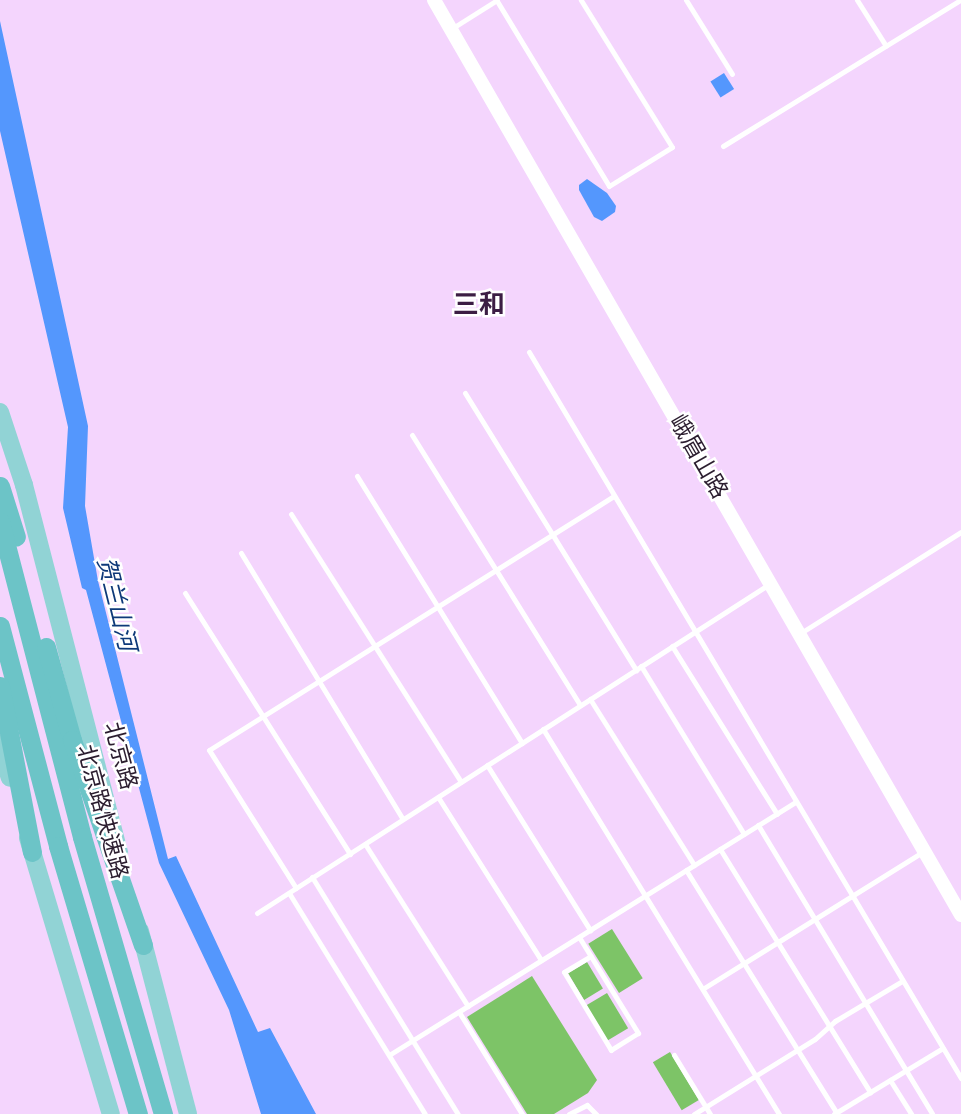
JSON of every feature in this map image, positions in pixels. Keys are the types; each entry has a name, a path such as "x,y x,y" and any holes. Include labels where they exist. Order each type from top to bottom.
{"highway":[{"path":"0,486 72,740 143,945"},
{"name":"北京路快速路","path":"0,522 82,837 163,1114"},
{"path":"0,626 58,846 138,1114"},
{"path":"0,686 32,852"}],"main road":[{"name":"北京路","path":"0,412 24,485 188,1114"},
{"path":"0,744 111,1114"}],"street":[{"name":"峨眉山路","path":"434,0 961,915"}],"lane":[{"path":"451,29 497,0 609,186 672,147 581,0"},
{"path":"686,0 733,74"},
{"path":"857,0 886,46"},
{"path":"723,146 960,0"},
{"path":"529,352 961,1078"},
{"path":"464,393 744,834"},
{"path":"412,435 580,705"},
{"path":"357,476 522,743"},
{"path":"296,888 209,750 614,496"},
{"path":"291,514 461,782"},
{"path":"799,634 961,532"},
{"path":"241,553 403,819"},
{"path":"257,913 770,583"},
{"path":"185,593 350,853"},
{"path":"672,646 777,814"},
{"path":"590,699 694,865"},
{"path":"544,729 779,1114"},
{"path":"487,765 590,930"},
{"path":"438,797 541,960"},
{"path":"389,1055 795,803"},
{"path":"758,825 932,1114"},
{"path":"365,844 468,1006"},
{"path":"720,849 870,1092"},
{"path":"704,988 924,851"},
{"path":"686,870 836,1114 943,1048"},
{"path":"312,877 458,1114"},
{"path":"289,892 425,1114"},
{"path":"579,937 638,1033 611,1050 564,972 590,956"},
{"path":"694,1114 902,981"},
{"path":"458,1012 522,1114"},
{"path":"674,1055 710,1114"},
{"path":"890,1080 911,1114"},
{"path":"569,1114 587,1105 596,1114"}],"green space":[{"path":"612,929 643,978 619,993 588,944"},
{"path":"587,962 603,989 584,1000 568,973"},
{"path":"532,976 597,1080 588,1093 554,1114 527,1114 467,1017"},
{"path":"607,993 628,1028 608,1041 586,1005"},
{"path":"670,1052 699,1100 682,1110 653,1062"}],"water":[{"path":"0,21 88,426 85,506 98,581 168,859 176,856 258,1032 270,1028 316,1114 261,1114 229,1010 159,863 86,590 82,588 63,508 68,427 0,131"},
{"path":"724,73 734,89 720,98 710,81"},
{"path":"587,179 607,193 616,206 615,212 602,221 594,217 579,190 579,185"}],"district":[{"name":"三和","path":"479,305"}],"water label":[{"name":"贺兰山河","path":"116,604"}]}
